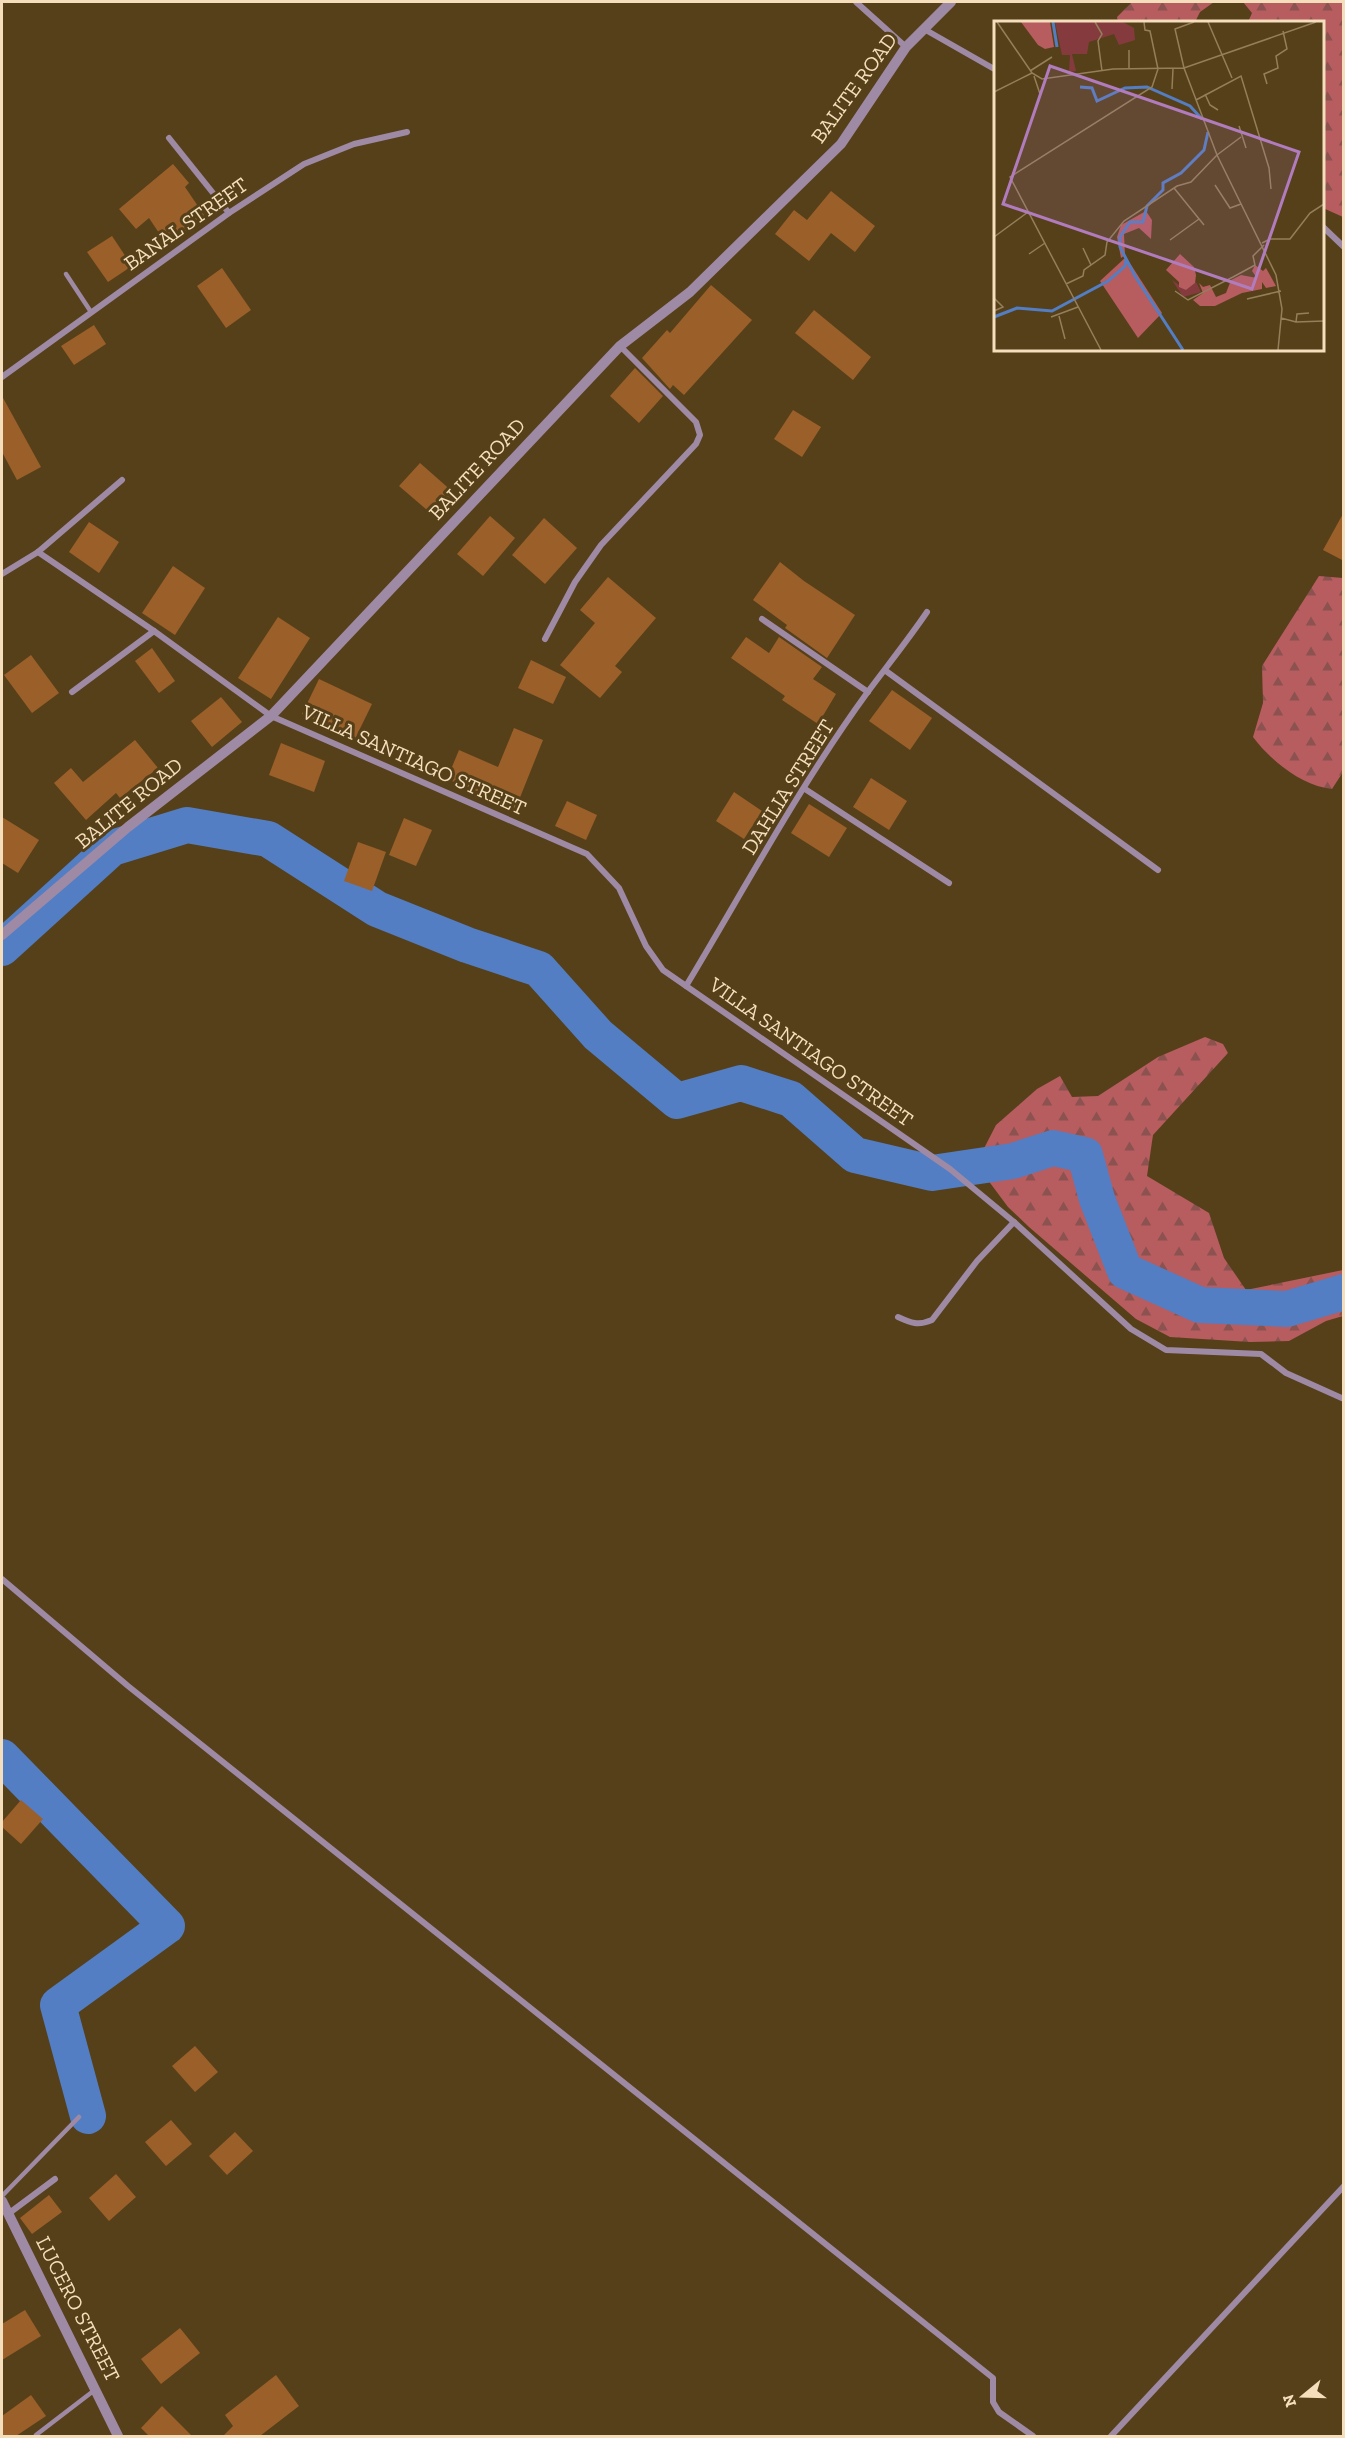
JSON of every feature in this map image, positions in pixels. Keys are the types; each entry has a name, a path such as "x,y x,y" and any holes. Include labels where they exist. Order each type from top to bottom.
{"street":[{"path":"856,2 906,47"},
{"name":"BALITE ROAD","path":"2,935 146,812 271,716 620,346 690,292 842,144 906,47 951,2"},
{"path":"924,29 994,69"},
{"name":"BANAL STREET","path":"2,377 228,213 304,164 326,153 407,132"},
{"path":"169,138 228,213"},
{"path":"1324,227 1344,247"},
{"path":"545,639 575,582 591,558 696,444 700,435 696,422 620,346"},
{"path":"2,574 38,552 122,480"},
{"name":"VILLA SANTIAGO STREET","path":"38,552 154,631 271,716 587,854 619,888 646,946 663,970 950,1169 978,1195 1014,1222 1131,1329 1166,1350 1261,1354 1286,1373 1344,1399"},
{"name":"DAHLIA STREET","path":"686,986 805,789 868,692 886,671 927,612"},
{"path":"762,619 868,692"},
{"path":"72,692 154,631"},
{"path":"886,671 1158,870"},
{"path":"805,789 949,883"},
{"path":"898,1317 921,1325 932,1320 977,1261 1014,1222"},
{"path":"2,1579 128,1686 993,2378 993,2402 999,2412 1033,2436"},
{"path":"5,2216 55,2179"},
{"path":"1111,2436 1342,2189"},
{"name":"LUCERO STREET","path":"2,2201 5,2216 97,2389 118,2436"}],"lane":[{"path":"66,274 91,312"},
{"path":"2,2196 79,2117"},
{"path":"36,2435 97,2389"}],"green space":[{"path":"1132,2 1214,2 1200,12 1196,21 1118,21 1117,17"},
{"path":"1243,2 1343,2 1343,217 1324,208 1324,21 1248,21 1252,13"},
{"path":"1319,576 1343,578 1343,772 1332,789 1310,783 1288,771 1253,737 1263,703 1262,666"},
{"path":"1205,1037 1223,1044 1228,1053 1153,1135 1147,1176 1209,1213 1224,1258 1246,1290 1343,1270 1343,1316 1326,1321 1289,1341 1250,1342 1170,1337 1136,1319 1008,1207 976,1164 996,1125 1037,1089 1060,1076 1072,1097 1098,1096 1158,1057"}],"building":[{"path":"173,164 189,183 185,187 206,218 167,245 149,218 136,229 119,209"},
{"path":"831,191 875,226 855,252 831,233 809,261 775,234 794,210 807,220"},
{"path":"112,236 132,266 108,282 87,252"},
{"path":"222,268 251,310 226,328 197,286"},
{"path":"711,285 752,320 684,395 673,385 670,389 642,358 667,330 670,333"},
{"path":"814,310 871,357 853,380 795,333"},
{"path":"94,325 106,344 74,365 61,346"},
{"path":"635,368 663,396 639,423 610,396"},
{"path":"2,396 41,467 17,480 2,452"},
{"path":"793,410 821,427 802,457 774,439"},
{"path":"420,463 454,493 434,516 399,486"},
{"path":"1344,512 1344,561 1323,550"},
{"path":"490,516 515,538 483,576 457,554"},
{"path":"544,518 577,548 545,584 512,555"},
{"path":"89,522 119,542 99,573 69,552"},
{"path":"780,562 855,615 827,658 785,628 787,625 753,600"},
{"path":"173,566 205,588 175,635 142,613"},
{"path":"608,577 656,618 615,666 622,672 600,698 560,665 595,623 580,610"},
{"path":"278,617 310,638 271,699 238,678"},
{"path":"746,637 769,653 779,637 822,667 813,679 836,694 818,724 782,700 785,696 731,658"},
{"path":"152,648 175,681 159,693 135,661"},
{"path":"31,655 59,693 32,713 4,675"},
{"path":"531,660 566,677 553,704 518,688"},
{"path":"319,679 372,704 355,739 302,714"},
{"path":"892,690 932,718 910,750 869,721"},
{"path":"221,697 242,722 212,747 191,721"},
{"path":"514,728 543,740 515,810 489,801 491,797 447,779 459,750 498,767"},
{"path":"135,740 158,768 120,798 116,793 86,820 54,783 71,768 83,782"},
{"path":"281,743 325,761 314,792 269,775"},
{"path":"871,778 907,801 889,830 853,807"},
{"path":"734,792 762,811 744,839 716,821"},
{"path":"567,801 597,815 586,840 555,826"},
{"path":"809,804 847,828 829,857 791,833"},
{"path":"2,817 39,840 18,873 2,863"},
{"path":"404,818 432,830 416,866 389,855"},
{"path":"358,842 386,852 372,891 344,881"},
{"path":"21,1800 43,1819 21,1844 2,1827 2,1822"},
{"path":"195,2046 218,2072 195,2092 172,2066"},
{"path":"171,2120 192,2144 166,2166 145,2142"},
{"path":"235,2132 253,2151 227,2175 209,2156"},
{"path":"116,2174 136,2197 109,2221 89,2198"},
{"path":"49,2195 62,2212 32,2234 20,2218"},
{"path":"25,2310 41,2336 2,2360 2,2324"},
{"path":"180,2328 200,2353 161,2384 141,2359"},
{"path":"276,2375 299,2406 260,2436 223,2436 233,2426 225,2415"},
{"path":"31,2395 46,2416 16,2436 2,2436 2,2416"},
{"path":"162,2406 192,2436 149,2436 141,2428"}],"waterway":[{"path":"2,948 112,848 187,825 268,839 377,909 467,945 539,969 598,1035 677,1101 741,1083 791,1099 855,1155 932,1173 1013,1161 1053,1148 1085,1155 1097,1199 1125,1271 1200,1305 1287,1309 1344,1292"},
{"path":"2,1757 167,1926 58,2005 88,2116"}]}
